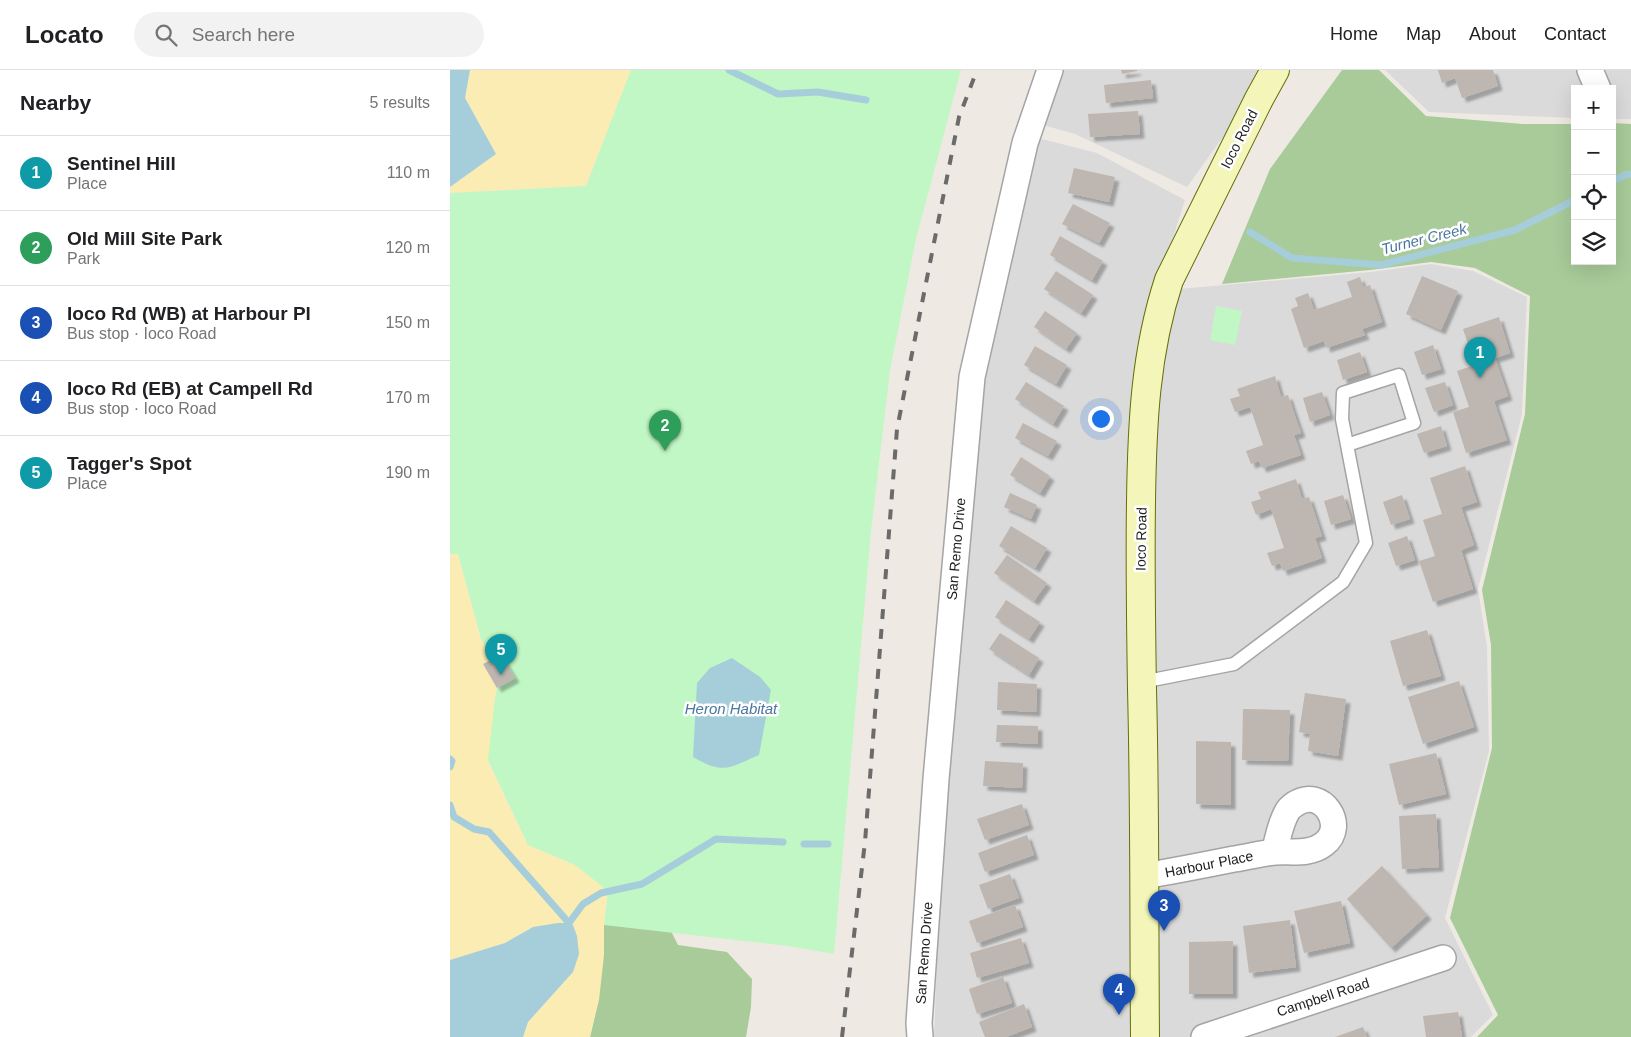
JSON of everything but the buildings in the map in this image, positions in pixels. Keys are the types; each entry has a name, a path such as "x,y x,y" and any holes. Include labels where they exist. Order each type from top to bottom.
{"main road":[{"name":"Ioco Road","path":"1145,1037 1140,601 1142,424 1150,356 1158,312 1169,280 1259,99 1276,70"}],"street":[{"name":"San Remo Drive","path":"920,1037 919,1023 936,779 972,377 1024,143 1050,70"},
{"path":"1590,70 1596,85"},
{"name":"Harbour Place","path":"1144,876 1274,852"},
{"name":"Campbell Road","path":"1204,1037 1442,958"}],"lane":[{"path":"1142,682 1234,664 1343,582 1366,543 1347,445 1342,419 1344,393 1399,375 1414,423 1347,445"}],"shaded area":[{"path":"1058,70 1271,70 1187,187 1075,134 1039,124"},
{"path":"1385,70 1631,70 1631,119 1616,119 1616,85 1571,85 1571,118 1429,112"},
{"path":"1034,137 1097,153 1185,200 1156,291 1371,272 1431,264 1473,271 1527,297 1522,414 1478,589 1487,647 1489,751 1445,918 1493,1015 1471,1037 934,1037 946,719 976,377"}],"green space":[{"path":"631,70 961,70 916,239 890,371 871,531 834,954 788,946 604,925 608,891 575,865 528,845 488,760 497,688 514,678 501,655 494,658 481,639 458,554 450,554 450,193 586,186"},
{"path":"1342,70 1379,70 1426,116 1523,124 1571,124 1571,265 1616,265 1616,123 1631,124 1631,1037 1477,1037 1498,1015 1450,918 1492,748 1491,645 1482,590 1525,414 1530,296 1475,268 1431,262 1370,270 1222,284 1270,169"},
{"path":"1216,306 1242,311 1235,345 1210,340"},
{"path":"655,923 668,925 678,945 727,952 752,979 751,1007 746,1037 590,1037 600,981 604,925"}],"sand":[{"path":"470,70 631,70 586,186 450,193 450,187 495,154 465,98"},
{"path":"450,554 458,554 481,639 494,658 483,664 497,688 488,761 528,845 575,865 608,891 599,1000 590,1037 523,1037 528,1022 573,972 533,927 505,943 450,960"}],"water":[{"path":"450,70 470,70 465,98 496,154 450,187"},
{"name":"Heron Habitat","path":"732,658 760,677 771,690 759,755 733,766 719,768 703,763 693,757 697,683 710,668"},
{"path":"558,923 573,925 577,936 579,954 573,972 528,1022 523,1037 450,1037 450,960 505,943 533,927"}],"waterway":[{"name":"Turner Creek","path":"729,70 778,94 818,92 866,100"},
{"name":"Turner Creek","path":"1616,179 1631,174"},
{"name":"Turner Creek","path":"1250,232 1292,258 1381,265 1515,230 1571,202"},
{"path":"450,759 452,761 450,767"},
{"path":"450,805 454,817 474,829 489,832 569,923 583,904 601,893 642,884 716,839 783,842"},
{"path":"804,844 828,844"}],"railway":[{"path":"842,1037 865,842 897,429 959,117 977,70"}],"place":[{"name":"Sentinel Hill","path":"1480,378"},
{"name":"Old Mill Site Park","path":"665,451"},
{"name":"Tagger's Spot","path":"501,675"},
{"name":"Ioco Rd (WB) at Harbour Pl","path":"1164,931"},
{"name":"Ioco Rd (EB) at Campell Rd","path":"1119,1015"}]}
